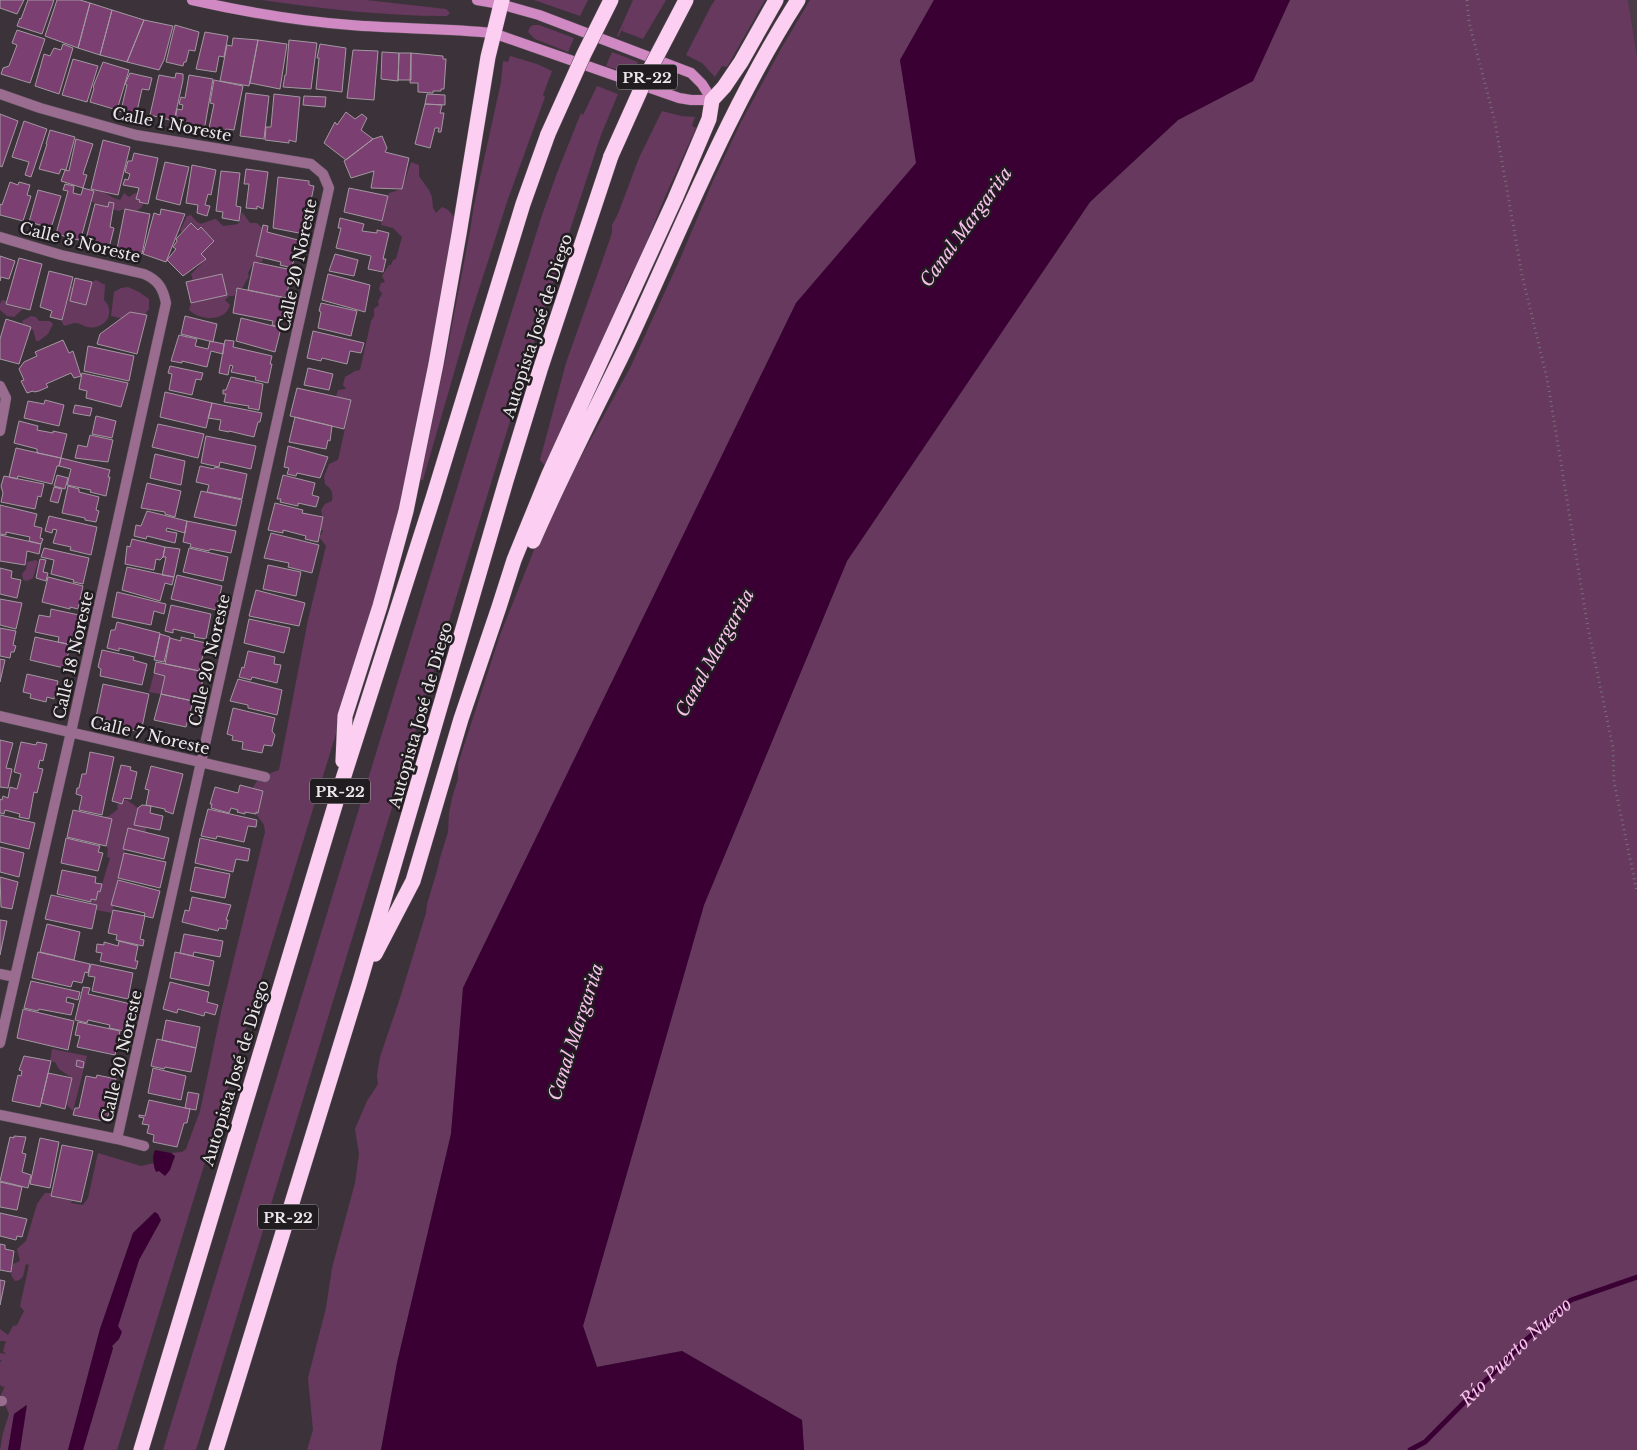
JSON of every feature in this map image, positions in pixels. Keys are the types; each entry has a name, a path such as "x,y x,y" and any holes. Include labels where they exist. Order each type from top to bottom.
{"highway":[{"name":"Autopista José de Diego","path":"141,1450 342,782 433,498 523,204 548,134 611,0"},
{"name":"Autopista José de Diego","path":"216,1450 359,984 540,370 612,156 650,69 686,0"},
{"path":"359,984 414,881 462,719 498,607 514,560 549,474 675,199 709,119 712,100 741,62 776,0"},
{"path":"498,607 520,569 623,352 706,168 742,97 798,0"},
{"path":"342,782 345,716 380,606 406,511 436,364 501,2"}],"main road":[{"path":"192,0 304,21 494,33 679,98 712,100"},
{"path":"477,0 501,2 691,73 702,84 712,100"}],"street":[{"name":"Calle 1 Noreste","path":"0,94 40,108 136,135 311,164 323,174 329,188"},
{"name":"Calle 20 Noreste","path":"117,1139 329,188"},
{"name":"Calle 3 Noreste","path":"0,237 61,255 144,274 152,278"},
{"name":"Calle 18 Noreste","path":"0,1043 165,312 164,292 160,284 152,278"},
{"path":"0,386 6,398 0,431"},
{"name":"Calle 7 Noreste","path":"0,716 265,777"},
{"path":"0,974 15,977"},
{"path":"0,1115 144,1146"}],"path":[{"path":"1467,0 1469,22 1495,122 1522,275 1547,378 1588,628 1613,748 1614,782 1637,892"}],"shaded area":[{"path":"262,0 366,0 446,9 450,13 447,16 424,16 377,13"},
{"path":"534,0 588,0 580,16"},
{"path":"633,0 666,0 643,39 622,31 624,26 617,36"},
{"path":"715,0 765,0 727,67 722,66 715,77 702,63 686,55"},
{"path":"810,0 934,0 900,60 917,163 796,303 463,988 451,1134 397,1363 381,1450 307,1450 313,1430 308,1378 326,1308 332,1268 355,1183 359,1154 355,1129 367,1101 378,1084 377,1075 380,1057 426,913 448,832 449,813 458,779 458,764 500,635 538,540 571,475 630,368 741,122"},
{"path":"1290,0 1628,0 1637,57 1637,1450 804,1450 802,1420 682,1351 597,1367 583,1326 704,905 847,561 1090,202 1178,120 1253,81"},
{"path":"1628,0 1637,0 1637,57"},
{"path":"533,25 539,25 574,38 568,52 535,39 528,32"},
{"path":"612,52 638,62 631,74 606,66"},
{"path":"510,56 537,64 552,71 543,95 545,97 508,199 471,314 423,480 420,480 447,351 474,205 501,82 503,61 508,62"},
{"path":"597,86 618,94 601,135 542,316 196,1450 163,1450 542,215 581,113 583,115"},
{"path":"662,111 681,116 695,117 692,126 696,128 636,268 627,282 617,309 546,467 540,460 566,363 610,239 612,225 639,158"},
{"path":"411,162 419,165 419,176 429,190 436,213 442,207 448,210 456,220 437,315 438,324 406,482 402,491 400,514 379,593 117,1450 83,1450 113,1348 112,1346 119,1339 118,1326 139,1260 161,1220 154,1212 133,1233 100,1329 68,1450 20,1450 26,1405 14,1414 8,1450 0,1450 9,1414 1,1395 5,1386 0,1385 0,1362 2,1361 0,1360 0,1353 6,1354 3,1351 6,1341 0,1341 0,1329 8,1335 13,1326 17,1325 24,1311 20,1306 29,1265 26,1264 21,1279 15,1281 11,1275 13,1264 20,1261 17,1249 26,1241 37,1204 45,1193 50,1193 53,1197 72,1200 71,1203 83,1205 88,1198 98,1153 141,1166 154,1163 154,1168 162,1173 175,1157 171,1153 182,1152 186,1149 200,1111 221,1012 265,832 264,825 256,814 256,812 258,813 263,791 253,788 260,779 279,770 308,620 326,546 319,537 323,531 321,530 321,510 325,504 332,501 332,493 331,489 325,484 324,477 329,464 338,460 351,401 336,397 338,390 346,389 343,385 345,377 360,370 371,321 374,316 374,309 379,305 378,301 382,294 379,289 381,283 385,282 382,276 393,260 396,259 402,237 393,228 381,225 389,193 402,189"},
{"path":"97,190 120,200 124,193 129,197 135,193 137,194 136,199 144,203 136,211 125,209 119,211 95,204 92,201 94,191"},
{"path":"242,212 250,223 257,223 262,228 256,256 263,258 262,262 254,262 248,273 249,277 242,288 237,288 234,296 229,296 225,300 230,305 227,311 218,317 212,318 194,314 189,310 191,303 227,294 222,274 193,281 191,274 206,259 201,254 214,240 201,227 198,230 192,223 183,232 180,231 187,216 191,215 200,223 216,219 223,226 239,223"},
{"path":"96,280 105,285 104,300 109,310 106,321 94,327 87,327 79,323 64,326 62,322 71,286 73,287 70,301 85,305 92,282"},
{"path":"128,287 149,299 149,309 142,318 124,319 111,316 114,292"},
{"path":"2,300 7,301 6,304 23,309 14,317 7,316 0,310"},
{"path":"31,316 36,317 39,321 50,321 53,324 48,334 39,341 36,341 33,330 22,327 22,321"},
{"path":"36,560 38,562 33,578 27,581 23,580 22,574 26,569 27,562"},
{"path":"154,673 165,676 161,694 149,692"},
{"path":"124,800 138,808 134,825 146,827 146,832 128,829 112,913 96,910 97,905 91,904 98,891 100,891 110,858 107,857 108,849 106,846 112,820 104,817 109,816 118,809 117,805"},
{"path":"52,1049 87,1056 73,1111 67,1105 72,1078 59,1069 55,1062 50,1061"}],"water":[{"name":"Canal Margarita","path":"934,0 1290,0 1253,81 1178,120 1090,202 847,561 704,905 583,1326 597,1367 682,1351 802,1420 804,1450 381,1450 397,1363 451,1134 463,988 796,303 916,163 900,60"},
{"path":"155,1150 171,1153 175,1156 170,1170 165,1176 159,1171 156,1172 153,1161"},
{"path":"155,1212 161,1220 139,1260 118,1326 122,1332 119,1339 112,1346 113,1348 83,1450 68,1450 100,1329 133,1233"},
{"path":"27,1405 20,1450 8,1450 14,1414"}],"building":[{"path":"0,0 24,0 17,14 0,8"},
{"path":"28,0 54,0 42,34 17,26"},
{"path":"57,0 80,0 90,3 78,48 45,36"},
{"path":"90,3 112,10 100,55 78,48"},
{"path":"112,10 144,20 127,62 100,55"},
{"path":"144,20 173,26 164,60 159,70 127,62"},
{"path":"175,25 199,32 195,51 189,50 183,66 166,62"},
{"path":"17,30 45,39 30,83 1,74 3,68 9,66 17,45 12,43"},
{"path":"205,32 228,36 224,57 219,56 216,72 196,69"},
{"path":"233,38 258,40 249,86 220,81 227,45 232,46"},
{"path":"258,40 287,44 280,89 250,83"},
{"path":"289,40 317,43 311,89 283,87"},
{"path":"63,44 73,48 59,94 35,86 44,54 50,56 54,48 61,50"},
{"path":"320,44 346,48 342,92 316,89 319,58 317,58"},
{"path":"353,50 378,51 374,100 347,98"},
{"path":"382,52 399,53 398,81 381,79"},
{"path":"399,53 411,53 411,80 398,80"},
{"path":"411,53 443,56 443,59 446,59 444,89 433,91 433,93 418,92 418,83 410,83"},
{"path":"73,59 98,66 87,102 62,95"},
{"path":"103,62 129,70 117,110 90,102 93,87"},
{"path":"130,73 152,78 149,90 142,89 136,116 119,111 127,85 125,84"},
{"path":"176,73 183,74 183,80 174,121 150,115 159,75 175,78"},
{"path":"189,75 213,79 204,131 174,126 177,109 182,110 183,105 179,104 181,97 185,98"},
{"path":"214,80 243,86 234,130 226,129 225,131 209,128 214,104 210,103"},
{"path":"246,93 269,96 264,139 240,136"},
{"path":"274,94 300,97 296,142 289,140 289,143 265,140 266,127 271,127"},
{"path":"427,94 445,95 445,105 425,104"},
{"path":"304,96 326,97 325,107 303,105"},
{"path":"425,104 442,105 440,113 444,113 441,132 438,132 439,128 435,128 430,148 415,144"},
{"path":"346,112 355,119 362,114 367,118 361,130 373,139 346,160 324,143 335,122 337,125"},
{"path":"0,114 18,121 2,167 0,166"},
{"path":"24,121 47,129 31,177 25,175 29,162 12,157"},
{"path":"50,130 75,137 66,170 61,169 59,174 39,169"},
{"path":"382,136 387,148 385,152 409,158 402,189 371,188 374,171 351,178 344,161 373,139"},
{"path":"76,139 93,144 83,174 87,175 83,188 61,181 65,170 69,171"},
{"path":"103,140 130,147 118,195 91,189"},
{"path":"134,153 158,158 148,204 139,202 140,200 136,199 139,188 123,185 125,179 128,180 130,174 125,172 128,161 132,161"},
{"path":"165,162 189,167 180,205 156,199"},
{"path":"192,165 216,170 211,195 208,194 205,205 210,206 207,216 197,213 198,205 186,203"},
{"path":"246,169 268,172 263,209 257,206 257,209 246,208 249,184 244,184"},
{"path":"221,171 240,173 236,206 241,207 239,221 222,218 223,212 216,211"},
{"path":"278,177 309,181 309,185 314,186 304,234 273,228"},
{"path":"10,182 18,185 19,182 30,185 27,195 31,196 23,221 0,215 0,204 2,205"},
{"path":"65,184 74,186 73,193 81,195 83,188 94,191 81,238 86,239 95,204 108,207 109,202 114,203 110,227 114,228 109,248 56,234 68,191 63,190"},
{"path":"349,188 388,196 382,221 344,212"},
{"path":"38,190 61,196 51,228 29,222"},
{"path":"125,209 150,214 142,254 117,249"},
{"path":"161,209 185,214 166,262 143,254 154,213 160,215"},
{"path":"340,218 364,224 362,231 377,233 377,230 389,233 383,259 386,259 383,272 368,269 371,256 336,248 341,228 338,228"},
{"path":"191,223 198,230 201,227 214,241 201,254 206,259 183,276 167,260 176,249 173,247 177,241 176,239"},
{"path":"263,225 268,226 267,232 298,240 292,268 280,265 281,262 256,256"},
{"path":"335,254 358,260 354,276 329,271"},
{"path":"0,256 15,261 9,279 1,277 0,281"},
{"path":"19,258 42,264 30,310 6,304"},
{"path":"254,262 292,270 286,298 248,290"},
{"path":"49,271 73,277 62,320 50,317 52,311 40,307"},
{"path":"222,274 227,295 191,303 186,282"},
{"path":"328,274 370,285 365,312 322,300"},
{"path":"75,278 92,282 86,305 70,301"},
{"path":"237,288 286,298 280,327 272,325 273,321 233,313"},
{"path":"321,303 357,311 351,336 318,328"},
{"path":"130,312 147,315 137,354 97,344 100,334"},
{"path":"185,316 217,324 213,342 181,334"},
{"path":"241,318 281,328 275,352 236,341"},
{"path":"6,319 31,327 19,364 0,359 0,339"},
{"path":"313,331 364,343 361,353 350,351 347,364 322,358 321,361 307,358"},
{"path":"179,335 197,339 195,346 208,349 210,341 224,344 223,354 211,351 207,367 182,361 182,363 171,361"},
{"path":"63,340 69,353 73,351 81,376 74,378 71,373 46,384 48,387 27,393 21,381 24,380 19,369 24,362 37,356 35,352"},
{"path":"225,340 234,341 233,347 272,356 268,383 255,380 256,377 231,372 233,366 230,365 228,375 219,373"},
{"path":"88,346 134,356 129,381 84,371"},
{"path":"170,366 203,373 201,380 196,379 192,395 169,390 172,374 168,373"},
{"path":"308,368 333,374 329,390 304,385"},
{"path":"82,373 128,383 121,407 86,398 87,391 79,389"},
{"path":"231,377 263,384 259,410 248,408 249,406 224,402 226,394 223,394 223,390 226,390"},
{"path":"297,388 351,400 344,429 290,416"},
{"path":"165,392 212,403 206,428 160,417"},
{"path":"45,400 64,405 59,426 24,418 28,401 44,404"},
{"path":"212,403 262,413 254,437 219,430 221,420 208,418"},
{"path":"75,405 92,408 90,416 73,413"},
{"path":"96,416 116,421 112,438 92,434"},
{"path":"295,417 332,426 330,441 328,440 326,449 289,442"},
{"path":"19,421 38,426 37,430 67,434 61,458 37,453 37,449 14,443"},
{"path":"158,424 204,434 198,458 152,447"},
{"path":"90,435 113,440 108,462 75,458 78,445 87,447"},
{"path":"206,436 256,446 251,469 220,462 219,467 201,463"},
{"path":"288,446 328,457 320,478 297,473 296,476 287,474 289,468 284,467"},
{"path":"16,448 61,458 52,484 18,476 17,479 9,477"},
{"path":"155,454 185,461 181,485 150,478"},
{"path":"61,458 110,470 106,496 90,492 91,490 67,485 71,469 59,466"},
{"path":"200,466 214,469 215,467 247,474 242,499 207,492 209,485 196,482"},
{"path":"57,475 68,478 65,489 54,486"},
{"path":"283,475 315,483 312,495 319,497 316,507 280,502 281,499 277,499"},
{"path":"4,476 44,484 41,497 38,496 35,509 1,502 3,493 1,486"},
{"path":"147,483 181,491 175,517 165,514 165,512 141,508"},
{"path":"68,486 79,489 79,492 99,497 96,510 99,511 96,522 62,513"},
{"path":"54,487 62,489 58,503 50,501"},
{"path":"201,491 242,500 236,526 194,517"},
{"path":"275,503 303,510 302,513 323,517 318,542 305,539 306,536 283,530 283,533 268,530"},
{"path":"0,505 37,514 34,526 42,528 40,538 43,539 41,544 29,541 30,537 6,532 6,535 0,534"},
{"path":"147,511 187,521 185,533 167,528 166,531 177,533 175,543 147,536 146,539 134,536 136,525 141,526"},
{"path":"49,516 97,527 91,555 70,550 71,547 53,543 57,530 53,529 52,533 45,531"},
{"path":"187,521 236,531 231,553 190,547 191,544 183,542"},
{"path":"271,533 319,545 312,573 288,567 289,563 264,558"},
{"path":"0,535 41,544 39,554 27,551 25,565 0,561"},
{"path":"132,539 165,547 163,557 160,560 156,559 154,570 125,564 127,546 130,547"},
{"path":"165,547 180,549 174,577 162,575 166,557 163,557"},
{"path":"44,548 89,558 83,584 51,574 54,560 41,557"},
{"path":"189,548 228,557 223,581 183,572"},
{"path":"40,559 46,560 43,572 48,573 46,581 36,578"},
{"path":"268,565 301,572 296,596 263,589"},
{"path":"127,567 174,577 172,585 165,583 160,601 122,590"},
{"path":"0,568 12,571 11,578 21,580 17,598 0,594"},
{"path":"177,575 222,586 216,610 171,599"},
{"path":"48,577 83,586 78,609 70,607 70,609 42,602"},
{"path":"256,590 305,603 299,626 249,616"},
{"path":"117,592 166,604 164,614 154,611 151,625 112,617"},
{"path":"0,599 22,603 16,629 0,625"},
{"path":"171,605 211,614 206,639 194,637 195,634 173,629 173,633 165,631"},
{"path":"51,609 79,615 73,645 58,642 59,637 35,632 39,615 50,617"},
{"path":"249,619 290,628 284,653 244,643"},
{"path":"117,622 160,633 155,657 119,648 119,651 107,648 111,630 115,630"},
{"path":"0,628 16,631 13,645 16,646 14,652 11,652 10,658 0,656"},
{"path":"160,634 170,637 164,662 154,660"},
{"path":"35,637 71,645 64,668 30,660"},
{"path":"181,637 206,643 199,671 165,664 170,638 181,641"},
{"path":"102,650 134,657 133,660 147,664 142,685 100,676 101,669 98,667"},
{"path":"248,651 275,657 274,664 281,665 277,683 252,677 251,680 239,677 242,667 244,668"},
{"path":"0,659 5,660 0,682"},
{"path":"156,662 205,672 197,702 161,694 165,676 154,673"},
{"path":"27,674 58,681 54,699 47,697 46,702 30,698 31,694 23,692"},
{"path":"238,679 282,690 277,715 248,708 248,705 230,701"},
{"path":"103,684 149,694 141,732 96,717"},
{"path":"161,694 193,701 186,727 154,720"},
{"path":"233,708 275,718 272,731 275,735 272,746 264,745 262,753 242,749 243,742 232,740 233,736 227,734"},
{"path":"0,740 13,743 6,768 12,769 8,788 0,787"},
{"path":"21,742 36,745 37,742 47,744 43,761 40,760 38,768 43,769 37,793 34,792 29,819 19,817 20,814 5,810 4,814 0,813 0,799 2,800 3,796 8,798 10,787 17,789 21,774 14,772"},
{"path":"90,752 114,757 102,815 79,810 82,796 76,794 77,788 79,788 82,774 86,774"},
{"path":"121,765 131,767 130,770 137,772 131,799 124,798 122,804 112,801"},
{"path":"151,766 183,774 173,814 165,811 165,809 146,805 149,790 145,789"},
{"path":"240,785 263,791 258,813 245,812 245,814 231,808 229,813 211,808 212,804 210,804 215,787 238,793"},
{"path":"142,805 151,806 150,813 163,816 160,830 134,825 138,808"},
{"path":"208,809 257,820 256,827 248,826 244,842 217,836 216,839 201,836"},
{"path":"73,810 112,819 106,846 67,837"},
{"path":"0,815 35,823 29,849 0,842"},
{"path":"128,828 169,838 164,859 123,849"},
{"path":"66,838 100,846 98,852 103,853 98,871 61,863"},
{"path":"200,838 250,849 248,861 236,859 233,872 195,863"},
{"path":"0,847 24,853 19,877 0,872"},
{"path":"124,853 166,862 160,888 118,878"},
{"path":"195,867 230,874 225,898 190,891"},
{"path":"62,870 96,877 95,883 102,884 96,900 91,899 91,902 57,894"},
{"path":"0,877 18,882 12,909 1,907"},
{"path":"118,880 160,891 153,918 144,916 145,913 111,905"},
{"path":"51,895 97,905 92,929 45,919"},
{"path":"192,897 231,905 226,920 228,920 226,929 219,928 218,931 182,922 185,910 189,911"},
{"path":"113,910 145,916 140,939 144,940 143,946 116,940 117,935 108,933"},
{"path":"0,920 7,921 0,955"},
{"path":"47,924 80,932 74,960 40,952"},
{"path":"184,934 223,941 220,957 194,952 193,956 180,953"},
{"path":"119,941 138,946 135,961 138,961 136,969 100,961 102,953 96,952 97,944 104,945 104,942 118,946"},
{"path":"38,952 90,964 88,973 85,972 82,983 73,981 71,987 32,978"},
{"path":"175,952 214,961 209,986 170,978"},
{"path":"91,964 133,973 128,999 92,991 95,977 88,976"},
{"path":"31,981 80,992 78,1000 67,997 66,1002 74,1004 71,1015 24,1008"},
{"path":"170,982 209,992 207,1002 218,1005 215,1015 205,1012 204,1016 178,1009 177,1013 163,1009"},
{"path":"83,987 90,988 88,994 131,1004 124,1031 109,1028 110,1025 88,1020 87,1023 75,1020"},
{"path":"23,1009 74,1021 68,1050 17,1038"},
{"path":"166,1020 200,1027 196,1048 162,1040"},
{"path":"78,1022 120,1031 115,1055 77,1047 80,1036 75,1035"},
{"path":"157,1039 196,1048 191,1072 151,1066"},
{"path":"24,1056 51,1061 40,1107 12,1101 18,1075 21,1076 22,1071 19,1070"},
{"path":"77,1060 84,1062 83,1068 76,1066"},
{"path":"153,1068 186,1076 181,1100 148,1093"},
{"path":"48,1073 72,1078 65,1109 41,1103"},
{"path":"97,1075 116,1079 108,1116 103,1121 73,1115 75,1108 79,1108 86,1076 96,1078"},
{"path":"188,1092 199,1094 196,1110 185,1108"},
{"path":"149,1100 190,1109 187,1123 184,1123 177,1147 153,1142 154,1135 147,1133 149,1125 142,1124 144,1118 139,1117 139,1115 145,1116"},
{"path":"14,1136 26,1137 22,1153 26,1154 22,1172 31,1175 28,1188 0,1181 10,1137 14,1138"},
{"path":"40,1138 59,1142 50,1188 30,1184"},
{"path":"62,1145 93,1151 81,1202 51,1196"},
{"path":"0,1182 22,1187 17,1210 0,1207"},
{"path":"0,1213 27,1219 22,1237 17,1236 16,1240 0,1236"},
{"path":"0,1244 5,1245 5,1249 14,1251 11,1272 0,1270"},
{"path":"0,1280 5,1281 0,1305"}],"waterway":[{"name":"Río Puerto Nuevo","path":"1410,1450 1425,1442 1527,1339 1571,1300 1637,1277"}]}
